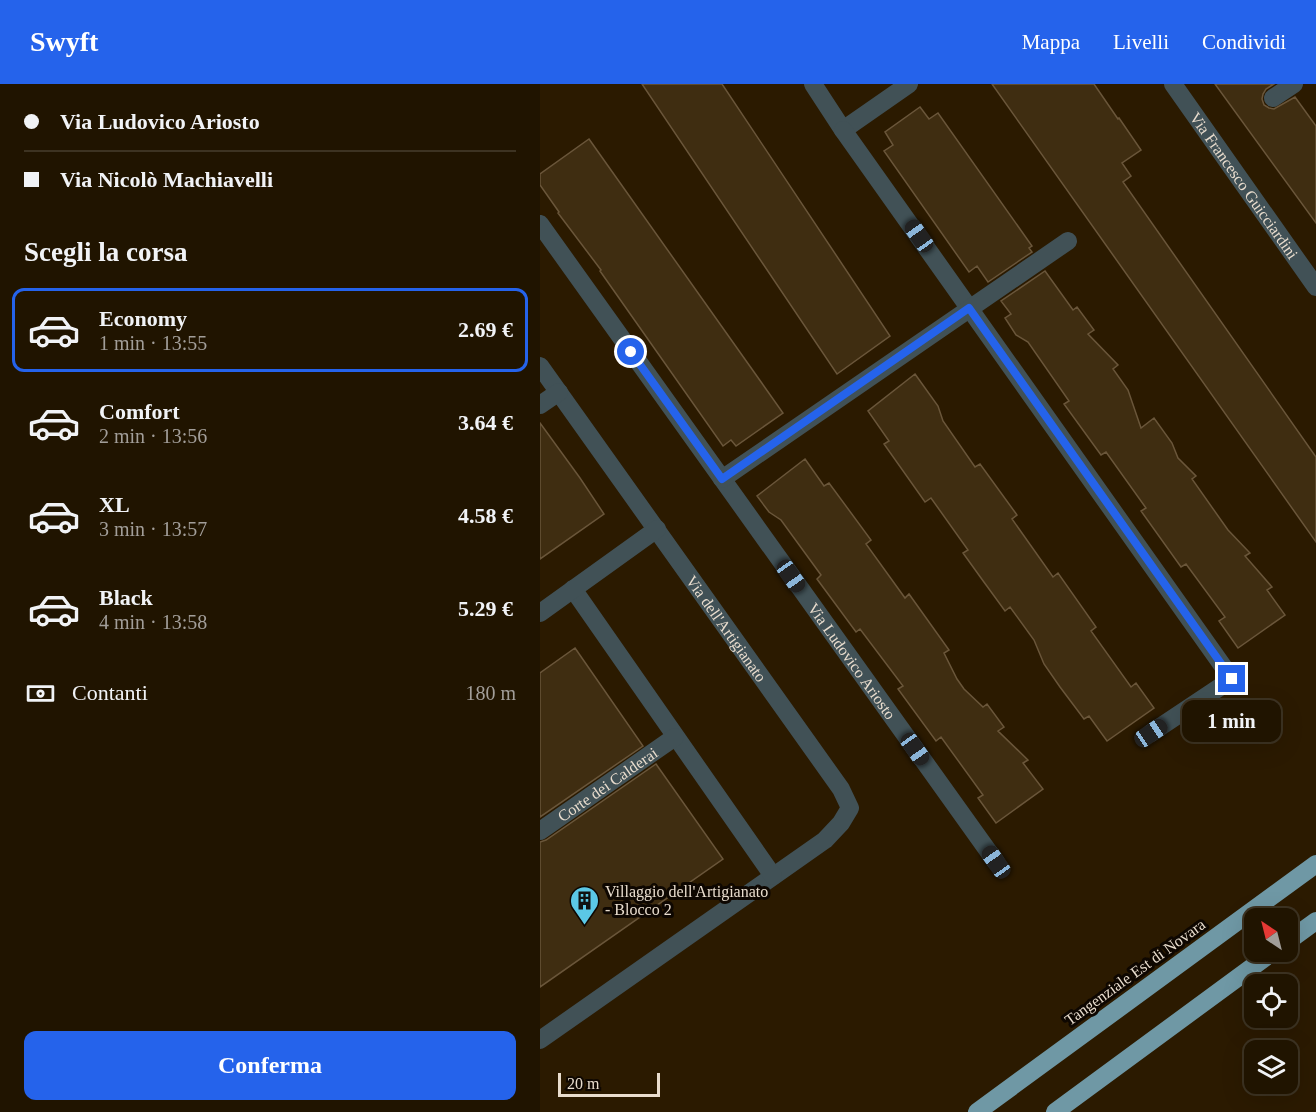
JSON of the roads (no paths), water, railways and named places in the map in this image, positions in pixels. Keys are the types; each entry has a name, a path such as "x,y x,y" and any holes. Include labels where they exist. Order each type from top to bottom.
{"highway":[{"name":"Tangenziale Est di Novara","path":"977,1112 1316,864"},
{"path":"1298,934 1316,921"},
{"path":"1055,1112 1259,962"}],"street":[{"path":"813,84 843,130 1232,679 1151,733"},
{"path":"843,130 909,84"},
{"name":"Via Francesco Guicciardini","path":"1173,84 1316,287"},
{"path":"1273,98 1294,84"},
{"name":"Via Ludovico Ariosto","path":"540,224 996,862"},
{"path":"722,479 1068,241"},
{"name":"Via dell'Artigianato","path":"540,366 842,789 850,808 841,823 825,840 540,1040"},
{"path":"540,405 559,392"},
{"path":"540,613 657,529"},
{"path":"573,589 773,876"},
{"name":"Corte dei Calderai","path":"540,831 675,737"}],"place":[{"name":"Villaggio dell'Artigianato - Blocco 2","path":"584,926"}]}
